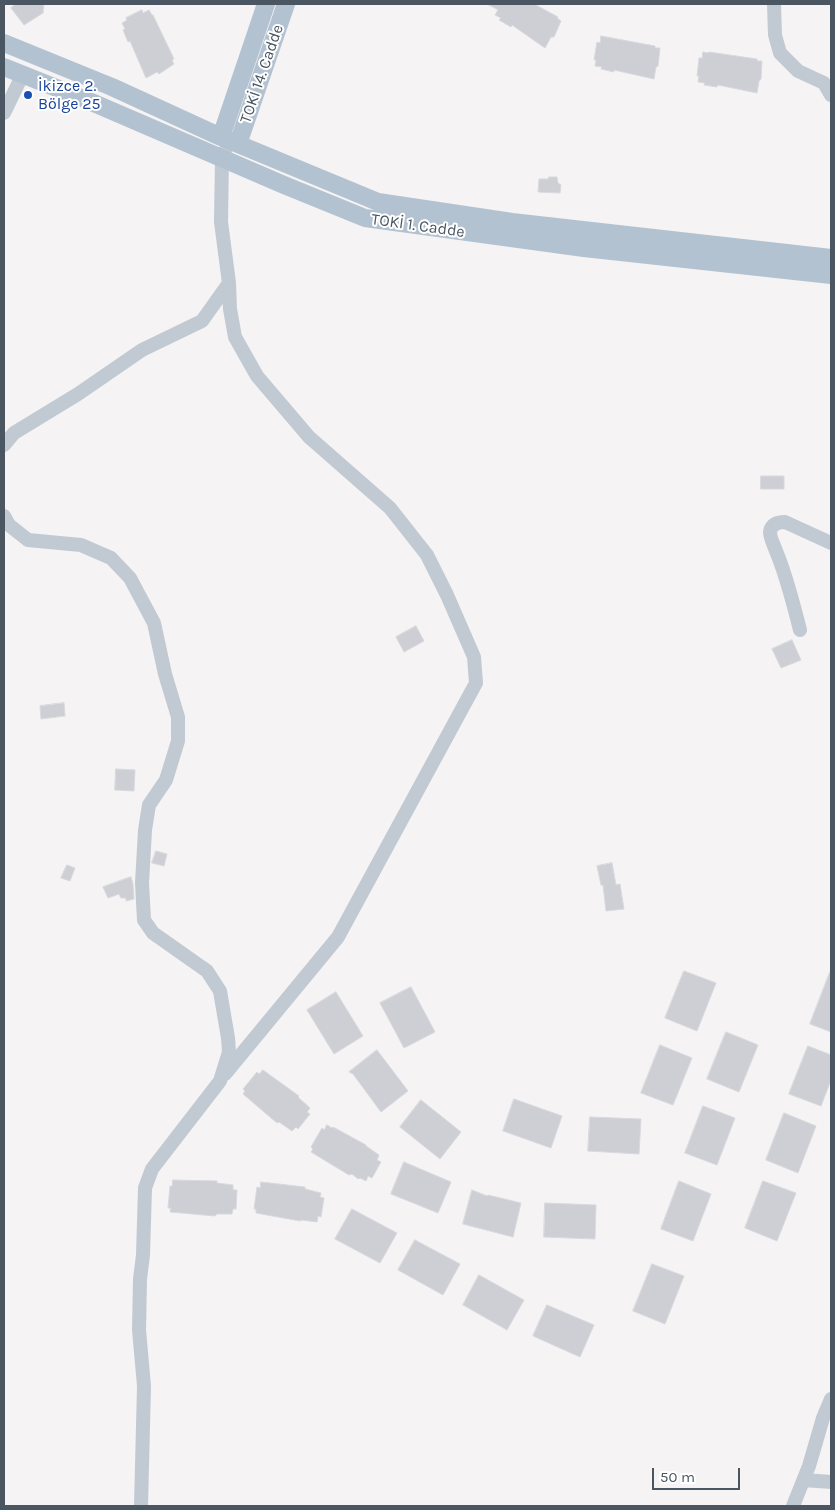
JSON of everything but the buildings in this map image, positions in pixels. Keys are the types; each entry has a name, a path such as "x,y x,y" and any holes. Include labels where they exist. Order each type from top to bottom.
{"main road":[{"name":"TOKİ 14. Cadde","path":"230,141 266,4"},
{"name":"TOKİ 14. Cadde","path":"230,141 286,4"},
{"path":"4,43 112,88 230,141 378,202 512,222 831,258"},
{"name":"TOKİ 1. Cadde","path":"4,67 365,218 584,248 831,275"}],"street":[{"path":"774,4 775,34 780,53 798,71 824,83 831,95"},
{"path":"4,113 23,74"},
{"path":"141,1506 144,1386 139,1330 140,1279 143,1255 145,1188 152,1169 220,1081 338,936 476,684 474,657 427,555 390,508 308,437 257,376 235,337 230,309 229,283 221,222 222,157 230,141"},
{"path":"4,445 14,433 78,394 142,350 202,321 229,283"},
{"path":"4,516 9,525 28,540 81,545 111,558 130,578 154,623 165,674 178,718 178,741 166,780 149,805 145,830 142,883 144,920 153,933 207,971 220,991 229,1052 220,1081"},
{"path":"800,630 786,573 771,538 770,531 778,522 785,522 831,543"},
{"path":"793,1506 809,1466 823,1418 831,1399"},
{"path":"804,1480 831,1482"}],"place":[{"name":"İkizce 2. Bölge 25","path":"28,95"}]}
